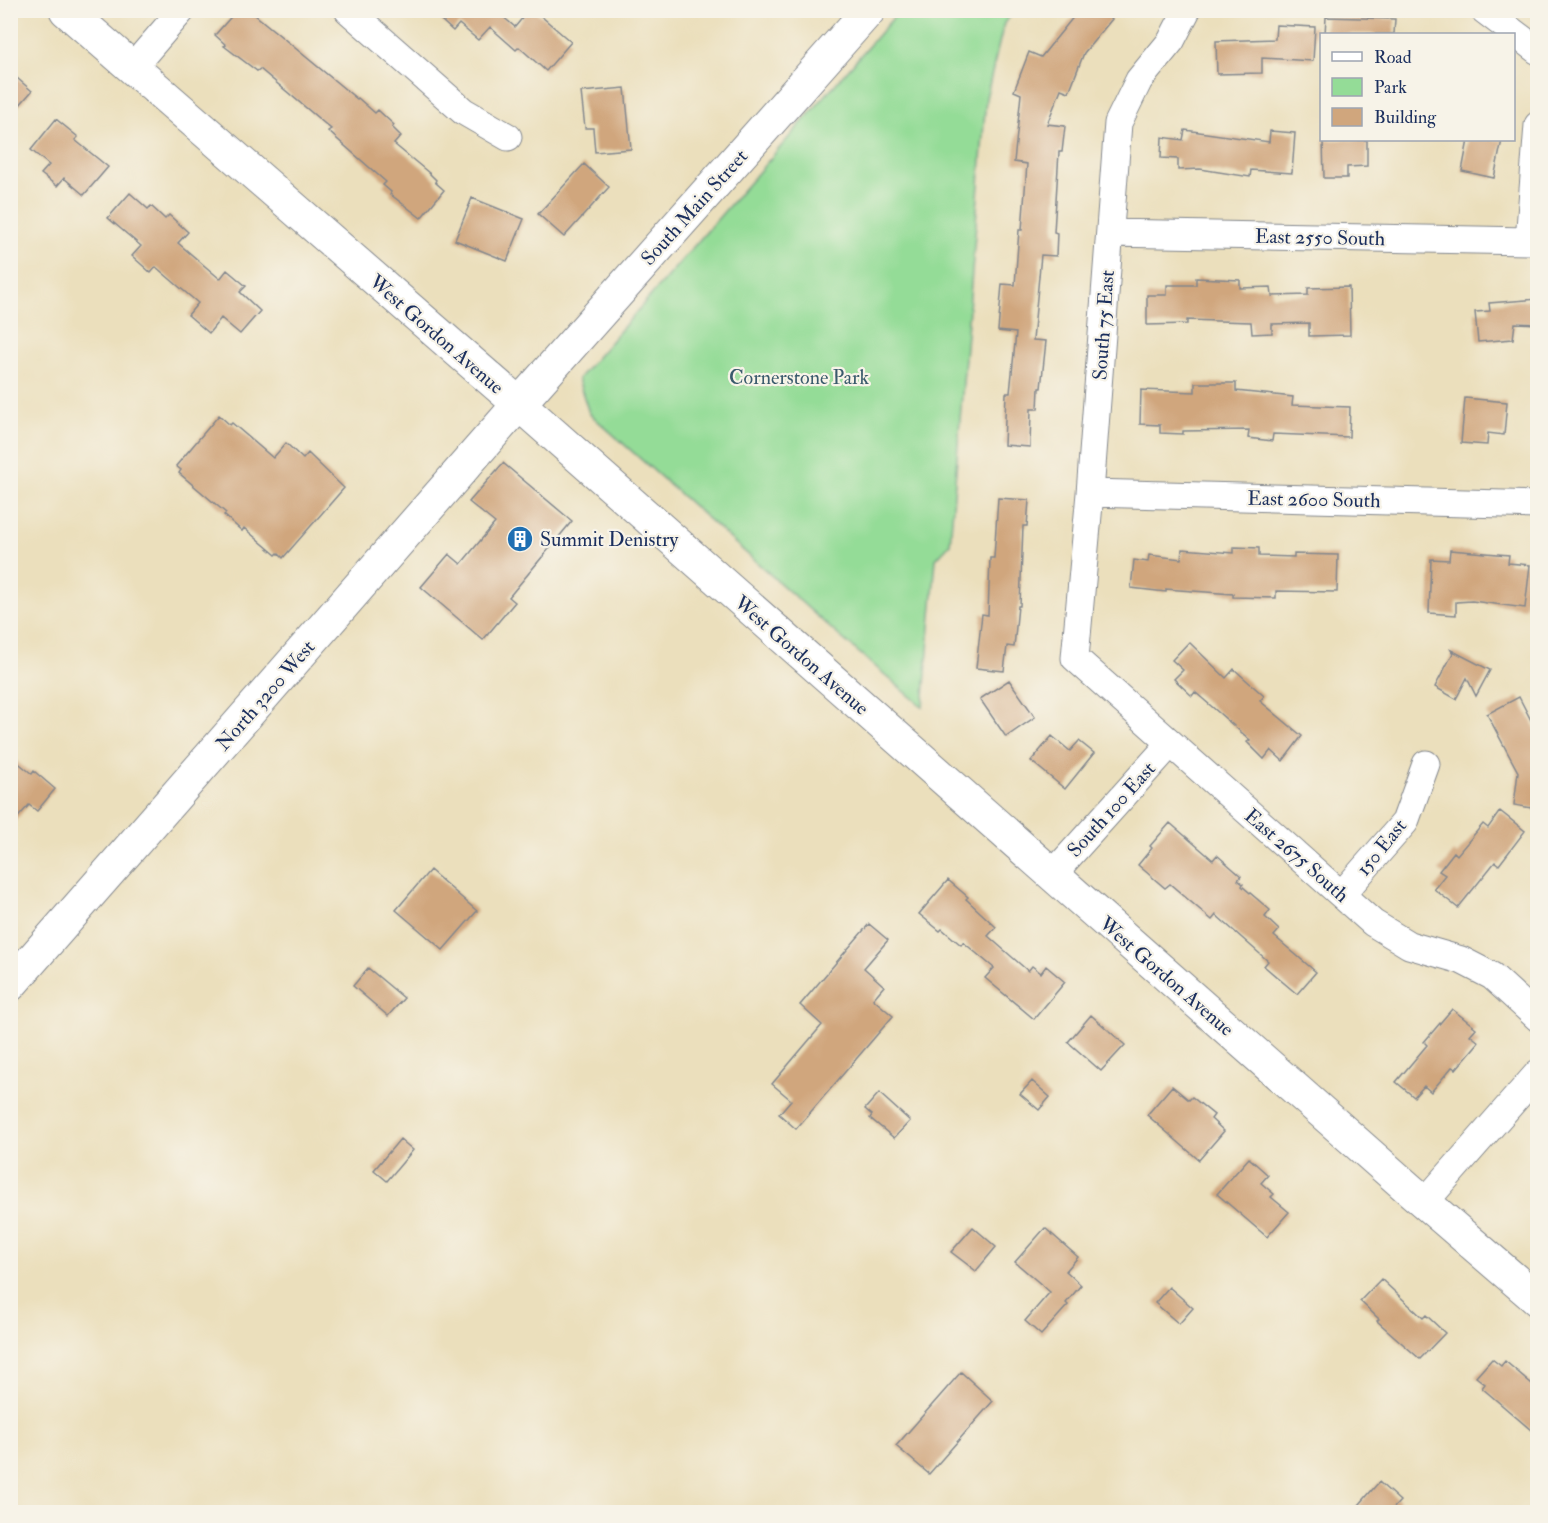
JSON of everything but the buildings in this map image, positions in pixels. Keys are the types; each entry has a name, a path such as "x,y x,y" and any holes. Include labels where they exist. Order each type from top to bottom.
{"main road":[{"name":"West Gordon Avenue","path":"66,10 519,404 1424,1203 1538,1300"},
{"name":"South Main Street","path":"519,404 869,10"},
{"name":"North 3200 West","path":"10,985 519,404"}],"street":[{"path":"132,68 182,10"},
{"path":"348,10 463,111 508,137"},
{"name":"South 75 East","path":"1075,658 1118,123 1139,80 1171,41 1187,10"},
{"path":"1484,10 1514,33"},
{"path":"1515,34 1538,51"},
{"name":"East 2550 South","path":"1110,233 1529,241 1538,125"},
{"name":"East 2600 South","path":"1090,493 1538,505"},
{"name":"East 2675 South","path":"1075,658 1373,923 1409,945 1461,960 1491,976 1538,1018"},
{"name":"South 100 East","path":"1052,875 1170,744"},
{"name":"150 East","path":"1342,894 1405,822 1426,764"},
{"path":"1424,1203 1538,1073"}],"green space":[{"name":"Cornerstone Park","path":"900,10 1015,11 1004,23 986,98 950,544 936,559 923,707 837,634 589,413 578,379"}],"place":[{"name":"Summit Denistry","path":"520,539"}]}
